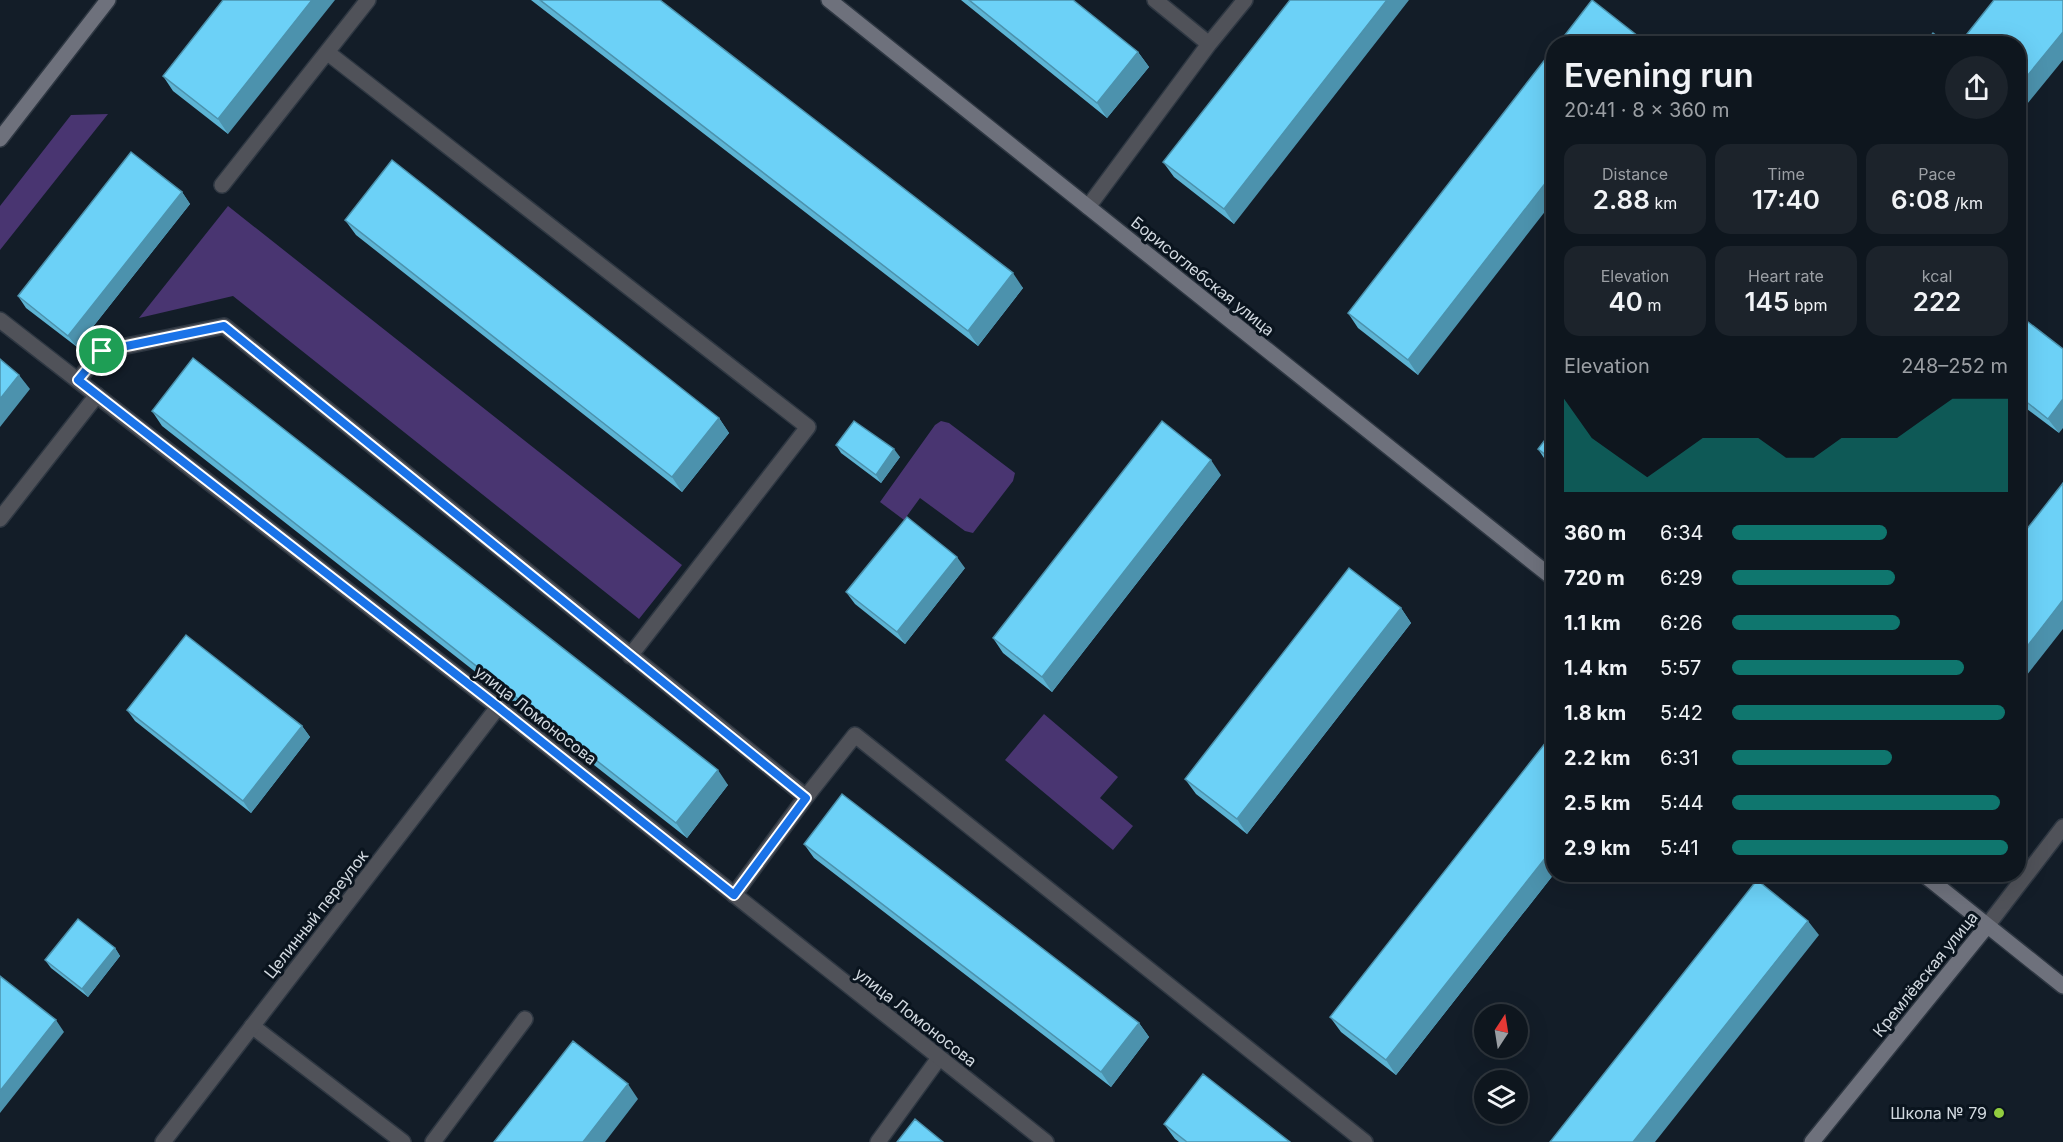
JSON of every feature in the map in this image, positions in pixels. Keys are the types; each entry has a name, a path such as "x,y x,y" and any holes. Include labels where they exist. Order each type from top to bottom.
{"street":[{"path":"0,139 108,0"},
{"path":"222,185 368,0"},
{"name":"Борисоглебская улица","path":"829,0 1546,573"},
{"path":"1155,0 1209,44"},
{"path":"1088,207 1209,44 1245,0"},
{"path":"327,53 808,427 630,656"},
{"name":"улица Ломоносова","path":"0,320 498,707 1046,1142"},
{"path":"78,380 102,351 224,326 806,798"},
{"path":"0,519 97,395"},
{"name":"Целинный переулок","path":"163,1142 498,707"},
{"path":"734,895 855,735 1365,1142"},
{"name":"Кремлёвская улица","path":"2026,875 2063,827"},
{"path":"1933,882 2063,986"},
{"name":"Кремлёвская улица","path":"1812,1142 2021,882"},
{"path":"433,1142 525,1020"},
{"path":"252,1026 403,1142"},
{"path":"878,1142 939,1058"}],"shaded area":[{"path":"108,114 0,250 0,206 71,115"},
{"path":"228,206 682,565 639,619 233,296 139,318"},
{"path":"941,421 949,423 1015,473 1013,481 973,533 965,531 920,498 904,520 880,502 935,425"},
{"path":"1044,714 1118,777 1100,798 1133,826 1113,850 1005,760"}],"building":[{"path":"223,0 312,0 218,119 163,76"},
{"path":"540,0 660,0 1013,273 968,331"},
{"path":"969,0 1073,0 1138,52 1097,103"},
{"path":"1290,0 1387,0 1224,209 1163,162"},
{"path":"1592,0 1638,36 1564,36"},
{"path":"1994,0 2063,0 2063,32 2026,77 2026,36 1965,36"},
{"path":"1546,58 1546,182 1408,360 1348,313"},
{"path":"131,152 182,192 68,336 18,296"},
{"path":"392,160 719,418 672,477 345,220"},
{"path":"2026,320 2063,349 2063,399 2048,419 2026,402"},
{"path":"193,358 718,770 676,823 152,411"},
{"path":"0,359 19,375 0,399"},
{"path":"854,421 894,449 876,475 836,445"},
{"path":"1162,421 1211,460 1042,677 993,638"},
{"path":"1546,438 1546,455 1538,449"},
{"path":"2063,483 2063,600 2026,648 2026,530"},
{"path":"907,517 957,557 897,632 846,592"},
{"path":"1349,568 1401,608 1237,819 1185,779"},
{"path":"186,635 302,726 243,801 127,710"},
{"path":"1546,742 1546,857 1386,1060 1330,1017"},
{"path":"842,794 1139,1023 1101,1072 804,844"},
{"path":"1755,882 1759,882 1808,921 1633,1142 1550,1142"},
{"path":"78,919 115,948 82,989 45,960"},
{"path":"0,976 56,1020 0,1091"},
{"path":"573,1041 628,1084 583,1142 494,1142"},
{"path":"1203,1074 1290,1142 1187,1142 1164,1124"},
{"path":"915,1119 943,1142 897,1142"}],"place":[{"name":"Школа № 79","path":"1999,1113"}],"route":[{"path":"224,326 806,798 734,895 498,707 78,380 102,351 224,326"}]}
